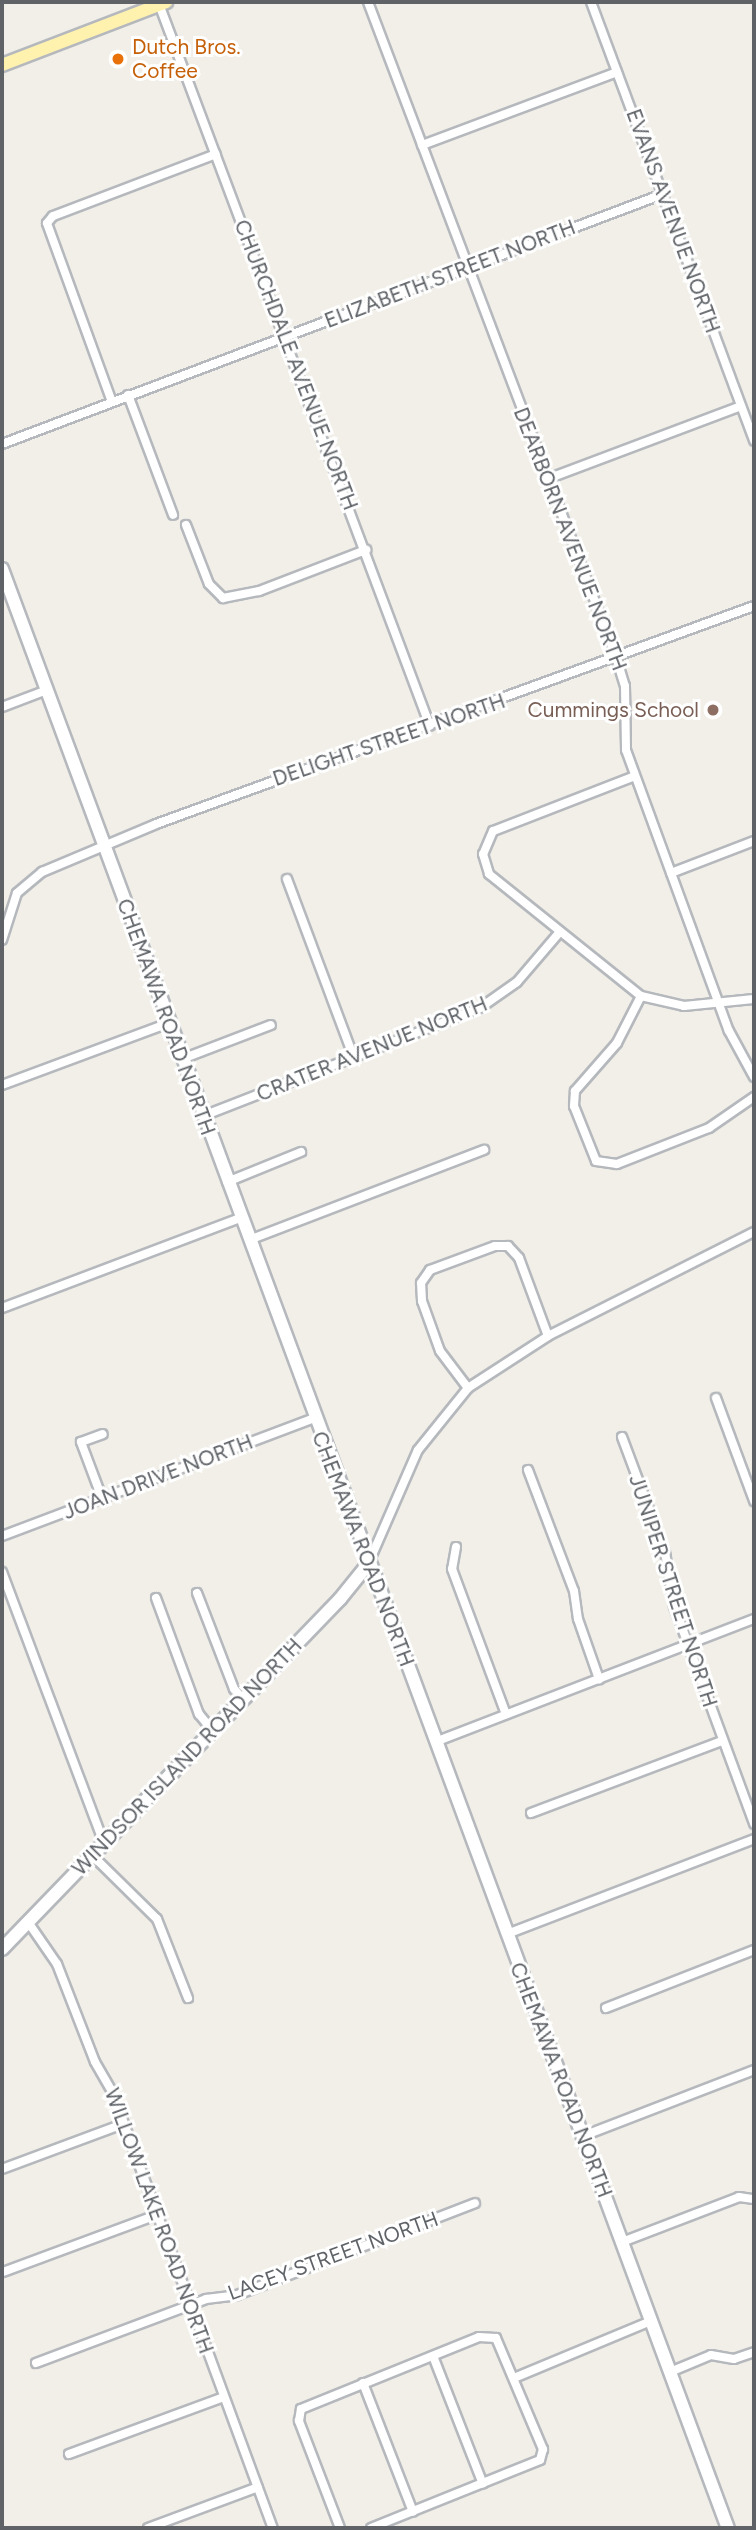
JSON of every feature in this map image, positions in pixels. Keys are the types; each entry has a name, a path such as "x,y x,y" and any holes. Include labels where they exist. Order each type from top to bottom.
{"main road":[{"path":"2,65 163,3"}],"street":[{"name":"DEARBORN AVENUE NORTH","path":"368,2 547,479 617,657 625,686 626,750 737,1049 754,1077"},
{"name":"EVANS AVENUE NORTH","path":"591,2 754,441"},
{"name":"CHURCHDALE AVENUE NORTH","path":"163,3 216,154 430,726"},
{"path":"422,145 617,72"},
{"path":"112,402 47,223 53,216 216,154"},
{"name":"ELIZABETH STREET NORTH","path":"2,444 663,194"},
{"path":"128,396 173,516"},
{"path":"547,479 741,406"},
{"path":"186,525 216,593 232,599 366,550"},
{"name":"CHEMAWA ROAD NORTH","path":"2,569 248,1240 728,2528"},
{"name":"DELIGHT STREET NORTH","path":"2,940 12,902 24,886 42,872 367,745 430,726 754,606"},
{"path":"2,708 47,690"},
{"path":"635,776 494,831 485,845 484,866 495,881 558,934 641,996 684,1006 754,999"},
{"path":"671,873 754,841"},
{"path":"287,879 354,1058"},
{"name":"CRATER AVENUE NORTH","path":"203,1116 491,1002 517,982 558,934"},
{"path":"641,996 618,1043 575,1091 574,1106 596,1161 617,1164 709,1128 754,1097"},
{"path":"2,1085 169,1023"},
{"path":"182,1059 271,1025"},
{"path":"248,1240 484,1150"},
{"path":"227,1182 301,1152"},
{"path":"2,1308 240,1218"},
{"path":"369,1563 418,1450 468,1388 548,1336 754,1232"},
{"path":"468,1388 440,1351 422,1301 421,1283 430,1270 495,1246 508,1246 519,1258 548,1336"},
{"path":"716,1398 754,1501"},
{"name":"JOAN DRIVE NORTH","path":"2,1536 314,1418"},
{"path":"102,1498 81,1442 103,1434"},
{"name":"JUNIPER STREET NORTH","path":"622,1437 665,1552 674,1606 687,1645 754,1824"},
{"path":"528,1469 574,1591 578,1619 599,1679"},
{"path":"456,1547 452,1569 506,1714"},
{"name":"WINDSOR ISLAND ROAD NORTH","path":"2,1949 213,1731 369,1563"},
{"path":"2,1572 104,1843"},
{"path":"197,1593 234,1689 243,1699"},
{"path":"156,1598 199,1714 213,1731"},
{"path":"435,1742 754,1619"},
{"path":"531,1813 722,1741"},
{"path":"506,1934 754,1839"},
{"path":"92,1855 157,1919 188,1998"},
{"name":"WILLOW LAKE ROAD NORTH","path":"28,1922 62,1973 123,2124 273,2528"},
{"path":"606,2008 754,1950"},
{"path":"583,2136 754,2070"},
{"path":"2,2169 123,2124"},
{"path":"622,2242 739,2197 753,2198"},
{"name":"LACEY STREET NORTH","path":"36,2363 190,2305 237,2295 475,2203"},
{"path":"3,2272 156,2215"},
{"path":"514,2378 651,2321"},
{"path":"340,2528 299,2414 305,2405 491,2336 501,2343 542,2455 536,2464 371,2528"},
{"path":"670,2372 711,2356 734,2359 754,2352"},
{"path":"433,2356 483,2484"},
{"path":"363,2382 413,2512"},
{"path":"69,2454 224,2397"},
{"path":"148,2528 257,2487"}],"place":[{"name":"Dutch Bros. Coffee","path":"118,59"},
{"name":"Cummings School","path":"713,710"}]}
